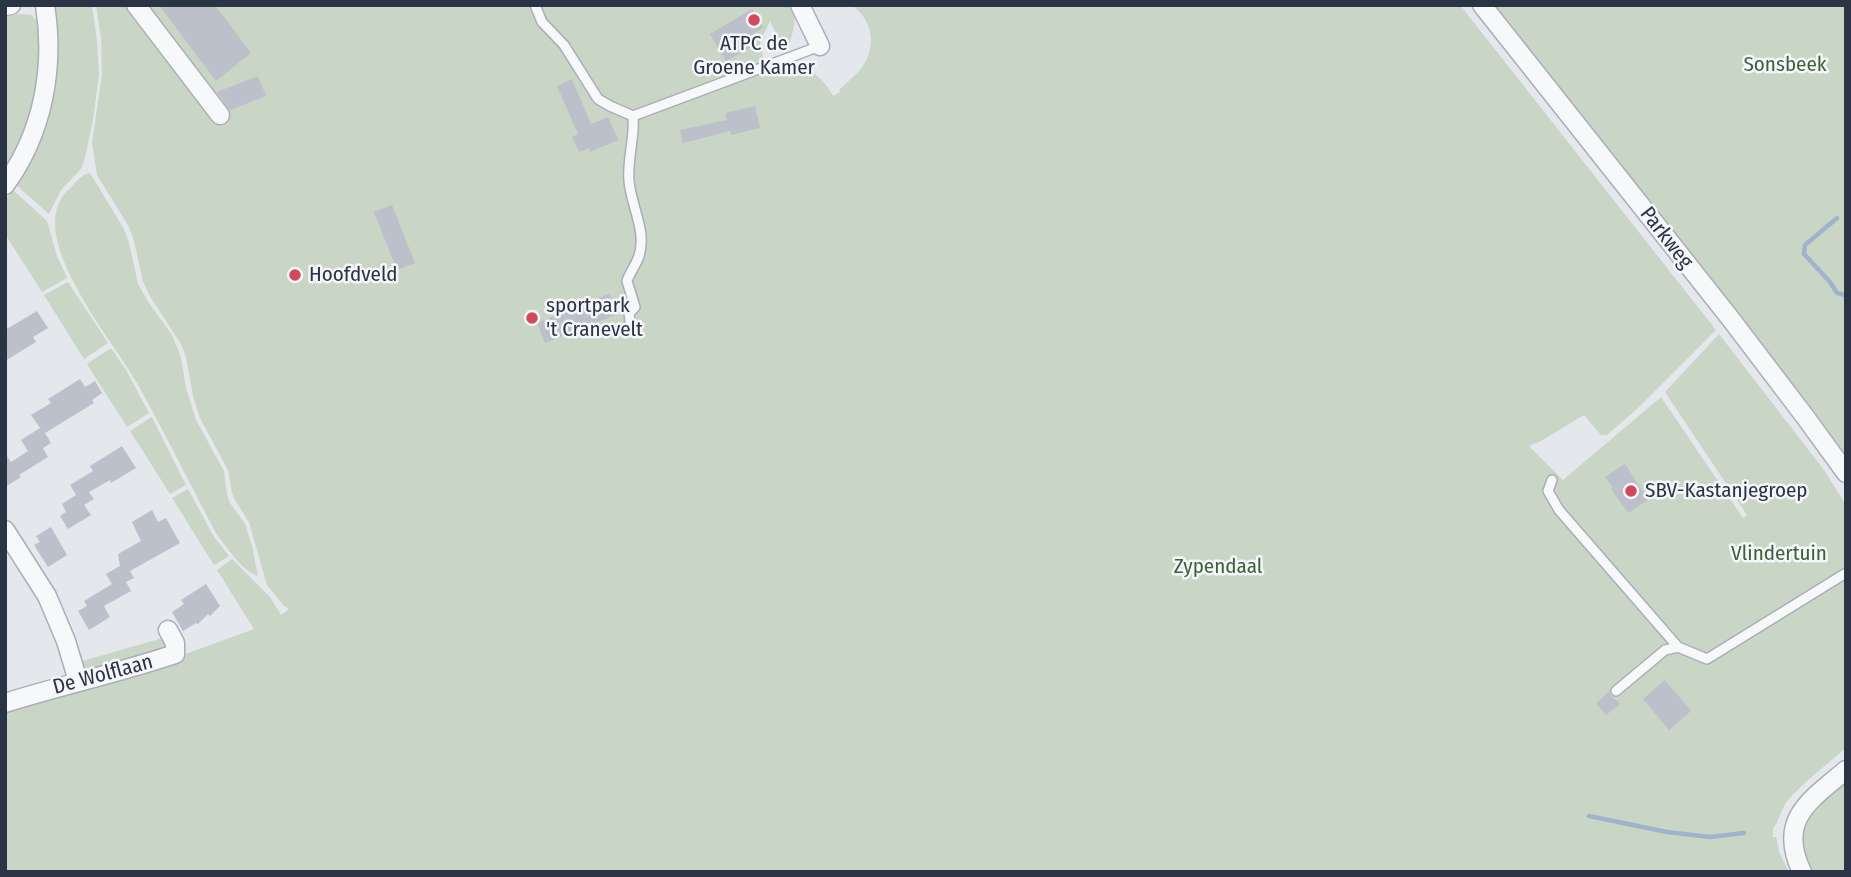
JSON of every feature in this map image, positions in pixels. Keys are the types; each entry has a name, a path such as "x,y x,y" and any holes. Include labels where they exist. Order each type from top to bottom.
{"street":[{"path":"5,6 11,5"},
{"path":"5,185 32,139 43,97 49,47 45,5"},
{"path":"136,5 219,115"},
{"path":"800,5 820,46"},
{"name":"Parkweg","path":"1482,5 1730,318 1846,473"},
{"path":"5,530 47,596 66,641 78,681"},
{"name":"De Wolflaan","path":"5,703 175,654 175,643 168,630"},
{"path":"1802,872 1793,846 1794,828 1803,810 1846,770"}],"lane":[{"path":"535,5 542,22 564,45 598,99 633,116 820,46"},
{"path":"630,321 629,313 635,307 626,281 639,257 641,244 629,182 628,160 635,130 633,116"},
{"path":"1552,480 1548,491 1559,510 1678,647 1707,659 1846,573"},
{"path":"1616,691 1665,650 1678,647"}],"green space":[{"path":"53,5 92,5 99,74 85,158 81,169 61,190 49,214 16,185 38,143 51,98 56,52"},
{"path":"96,5 793,5 794,24 786,54 770,21 760,42 766,71 787,63 799,64 817,76 833,96 860,70 871,44 869,27 852,5 1460,5 1716,330 1607,435 1601,435 1584,415 1529,446 1563,480 1661,397 1743,518 1747,515 1665,392 1719,334 1824,470 1846,505 1846,748 1788,800 1773,829 1773,837 1776,837 1780,854 1789,872 5,872 5,711 183,655 254,629 217,570 232,559 270,597 281,615 289,609 267,585 249,522 235,500 228,470 200,418 181,344 143,282 129,227 97,175 92,143 102,74"},
{"name":"Sonsbeek","path":"1490,5 1846,5 1846,463"},
{"path":"32,15 39,24 39,74 27,124 5,170 5,17"},
{"path":"90,173 124,229 138,284 172,335 181,357 186,388 196,420 224,471 227,495 245,524 258,576 241,564 217,535 137,383 92,315 63,259 56,232 57,208 69,189 81,177"},
{"path":"13,190 47,221 57,256 67,278 42,292 5,234 5,200"},
{"path":"68,282 108,343 84,359 44,295"},
{"path":"111,348 149,413 127,427 87,364"},
{"path":"152,417 186,485 170,494 130,431"},
{"path":"188,489 214,537 229,556 214,565 172,498"},
{"path":"163,638 167,650 91,675 84,672 79,662"},
{"path":"1846,779 1846,872 1808,872 1802,842 1803,828 1811,813 1821,805 1820,802"}],"building":[{"path":"159,5 215,5 251,53 216,81"},
{"path":"752,9 763,28 748,37 753,46 726,61 710,34"},
{"path":"258,76 266,96 230,110 217,92"},
{"path":"572,79 591,124 608,117 618,140 590,152 589,148 579,152 572,137 578,134 557,86"},
{"path":"755,106 760,128 731,135 730,131 683,143 680,130 727,120 725,113"},
{"path":"392,205 415,263 397,270 374,212"},
{"path":"609,294 618,314 545,343 537,323"},
{"path":"37,311 48,328 33,337 36,342 5,361 5,330"},
{"path":"80,379 85,387 95,381 102,393 92,400 94,403 45,433 51,443 43,448 48,457 5,487 5,453 11,462 28,451 21,440 40,428 31,415 51,403 48,399"},
{"path":"122,446 136,468 89,492 94,499 84,505 91,515 68,529 60,516 66,512 62,504 76,495 70,485 93,471 90,466"},
{"path":"1625,464 1648,500 1628,513 1605,477"},
{"path":"152,510 158,522 166,518 180,543 130,571 134,578 126,582 131,591 104,606 110,617 89,630 78,611 87,606 84,601 112,584 106,574 120,566 118,554 141,541 132,522"},
{"path":"51,527 67,555 48,567 34,545 40,542 36,536"},
{"path":"206,584 220,606 210,616 208,614 198,624 183,631 172,612 184,604 181,600"},
{"path":"1665,680 1691,711 1669,730 1643,699"},
{"path":"1609,692 1620,704 1606,715 1596,703"}],"waterway":[{"path":"1837,218 1805,245 1804,254 1837,293 1846,295"},
{"path":"1589,816 1667,832 1710,837 1744,833"}],"place":[{"name":"ATPC de Groene Kamer","path":"754,20"},
{"name":"Hoofdveld","path":"295,275"},
{"name":"sportpark 't Cranevelt","path":"532,318"},
{"name":"SBV-Kastanjegroep","path":"1631,491"}],"park label":[{"name":"Vlindertuin","path":"1779,554"},
{"name":"Zypendaal","path":"1218,567"}]}
